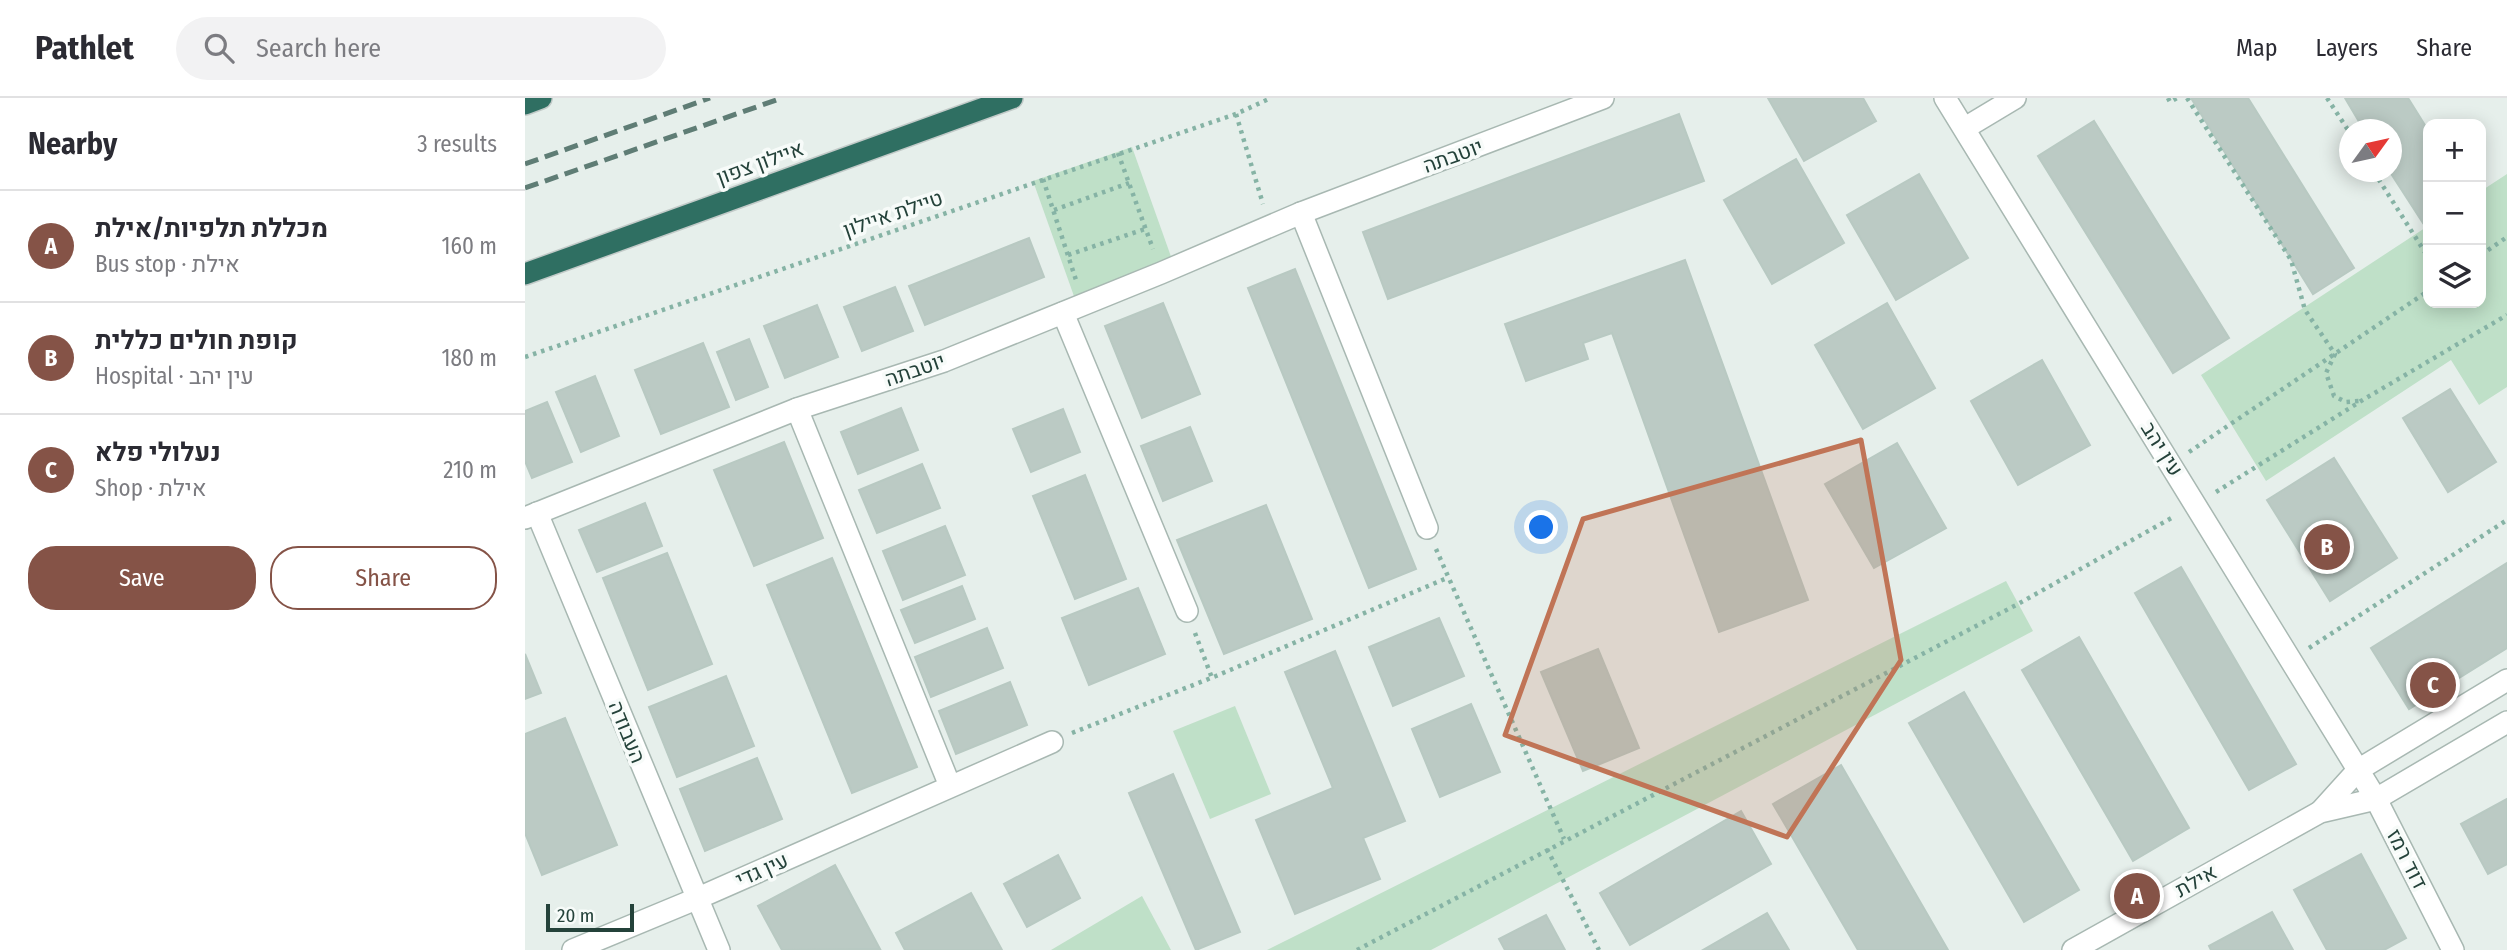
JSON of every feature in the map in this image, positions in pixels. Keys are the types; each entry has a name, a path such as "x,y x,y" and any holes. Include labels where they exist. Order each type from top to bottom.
{"highway":[{"path":"525,104 541,98"},
{"name":"איילון צפון","path":"525,274 1012,98"}],"street":[{"name":"יוטבתה","path":"531,516 797,409 944,360 1161,273 1301,213 1604,98"},
{"path":"1945,98 1965,128 2015,98"},
{"name":"עין יהב","path":"1965,128 2173,476 2196,505 2358,770"},
{"path":"1301,213 1427,528"},
{"path":"1063,313 1187,611"},
{"path":"797,409 950,786"},
{"name":"העבודה","path":"531,516 719,950"},
{"name":"אילת","path":"2320,812 2358,770 2507,680"},
{"name":"אילת","path":"2073,950 2320,812 2376,799 2507,722"},
{"name":"עין גדי","path":"573,950 696,899 1052,741"},
{"name":"דוד רמז","path":"2358,770 2376,799 2453,950"}],"path":[{"name":"טיילת איילון","path":"525,357 1236,114 1271,98"},
{"path":"2168,98 2171,102 2176,98"},
{"path":"2187,98 2291,260 2305,310 2335,354"},
{"path":"2327,98 2341,119"},
{"path":"1236,114 1270,226"},
{"path":"1118,153 1161,273"},
{"path":"1043,179 1084,304"},
{"path":"2380,182 2423,249"},
{"path":"1054,211 1129,183"},
{"path":"1068,255 1145,229"},
{"path":"2486,252 2507,237"},
{"path":"2173,476 2335,354 2423,294"},
{"path":"1356,950 2018,604 2196,505 2361,401 2507,315"},
{"path":"2335,354 2326,373 2334,396 2346,402 2361,401"},
{"path":"2291,660 2507,520"},
{"path":"1427,528 1564,839"},
{"path":"1052,741 1212,678 1447,578"},
{"path":"1187,611 1212,678"},
{"path":"1547,849 1599,950"}],"highlighted area":[{"path":"1861,440 1901,660 1787,837 1505,735 1583,519"}],"green space":[{"path":"1132,147 1174,265 1075,299 1033,181"},
{"path":"2507,174 2507,387 2479,405 2451,360 2266,481 2201,375 2423,229 2423,308 2486,308 2486,188"},
{"path":"2006,581 2033,631 1431,950 1267,950"},
{"path":"1235,706 1271,794 1210,819 1173,731"},
{"path":"1142,896 1171,950 1051,950"}],"building":[{"path":"1768,98 1863,98 1876,121 1804,161"},
{"path":"2191,98 2248,98 2354,268 2313,294"},
{"path":"2345,98 2408,98 2423,122 2423,223 2396,182 2402,182 2402,119 2357,119"},
{"path":"1679,114 1704,181 1388,299 1363,232"},
{"path":"2094,121 2229,338 2173,373 2038,156"},
{"path":"1796,159 1844,243 1772,284 1724,200"},
{"path":"1919,174 1968,258 1896,300 1847,215"},
{"path":"1029,238 1044,277 925,325 909,286"},
{"path":"1685,260 1808,600 1719,632 1612,333 1583,343 1588,359 1526,381 1505,324"},
{"path":"1295,269 1416,569 1369,588 1248,288"},
{"path":"895,287 913,331 862,351 844,307"},
{"path":"1163,303 1200,394 1142,418 1105,326"},
{"path":"1887,303 1935,388 1863,429 1815,345"},
{"path":"817,305 838,357 785,378 764,326"},
{"path":"749,339 768,387 736,400 717,352"},
{"path":"703,343 729,407 661,434 635,370"},
{"path":"2042,360 2090,445 2018,485 1971,401"},
{"path":"595,376 619,436 581,452 556,392"},
{"path":"2450,389 2496,462 2448,492 2403,418"},
{"path":"547,402 572,462 532,478 525,461 525,411"},
{"path":"901,408 918,450 858,474 841,432"},
{"path":"1063,409 1080,452 1031,472 1013,429"},
{"path":"1190,427 1212,481 1163,501 1141,446"},
{"path":"784,442 823,538 754,566 714,470"},
{"path":"1897,443 1946,528 1874,568 1825,484"},
{"path":"2334,458 2397,558 2330,601 2267,500"},
{"path":"922,464 940,508 877,533 859,490"},
{"path":"1085,475 1126,579 1075,599 1033,496"},
{"path":"645,503 662,546 597,572 579,530"},
{"path":"1266,505 1312,619 1224,654 1177,540"},
{"path":"945,526 965,575 903,600 883,551"},
{"path":"667,553 712,664 648,690 603,578"},
{"path":"832,558 917,767 852,793 767,585"},
{"path":"2507,563 2507,648 2409,709 2371,648"},
{"path":"2181,567 2296,764 2249,790 2135,593"},
{"path":"962,586 975,619 915,643 901,610"},
{"path":"1138,588 1165,654 1089,685 1062,618"},
{"path":"1439,618 1464,676 1393,706 1369,647"},
{"path":"987,628 1003,668 931,697 915,657"},
{"path":"2079,637 2189,828 2133,861 2022,670"},
{"path":"1598,649 1639,748 1583,771 1541,672"},
{"path":"1335,651 1405,821 1363,838 1380,879 1295,914 1256,820 1333,788 1285,672"},
{"path":"525,654 541,693 525,699"},
{"path":"726,676 754,746 677,777 649,707"},
{"path":"1010,682 1027,725 956,754 939,711"},
{"path":"1964,692 2079,890 2024,922 1909,723"},
{"path":"1471,704 1500,772 1440,797 1412,729"},
{"path":"565,718 617,845 542,875 525,833 525,734"},
{"path":"757,758 782,819 705,851 680,789"},
{"path":"1841,765 1948,950 1858,950 1773,804"},
{"path":"1173,774 1240,932 1196,950 1129,793"},
{"path":"2507,799 2507,864 2488,874 2461,824"},
{"path":"1741,811 1771,864 1630,945 1600,893"},
{"path":"2361,854 2406,938 2384,950 2327,950 2294,890"},
{"path":"1058,855 1080,898 1027,927 1004,884"},
{"path":"835,865 880,949 782,950 758,906"},
{"path":"971,893 1002,950 905,950 896,933"},
{"path":"2272,912 2293,950 2211,950 2209,946"},
{"path":"1767,913 1789,950 1703,950"},
{"path":"1546,915 1565,950 1505,950 1499,939"}],"railway":[{"path":"525,164 710,98"},
{"path":"525,188 782,98"}],"place":[{"name":"קופת חולים כללית","path":"2327,547"},
{"name":"נעלולי פלא","path":"2433,685"},
{"name":"מכללת תלפיות/אילת","path":"2137,896"}]}
